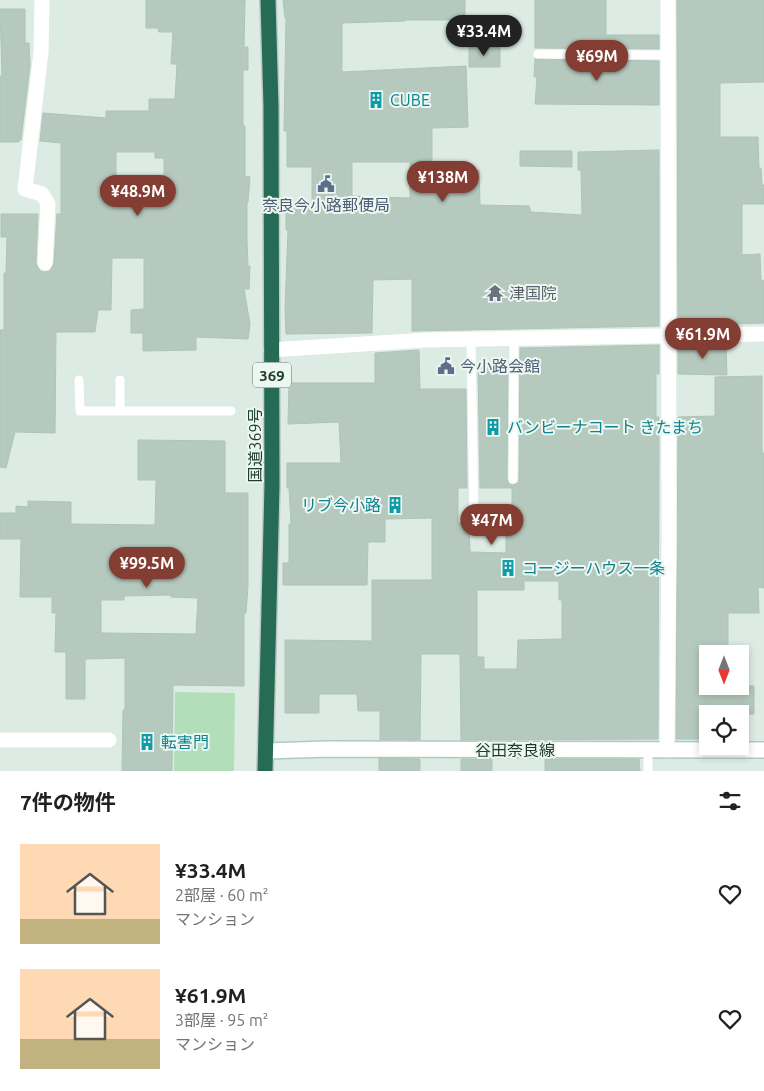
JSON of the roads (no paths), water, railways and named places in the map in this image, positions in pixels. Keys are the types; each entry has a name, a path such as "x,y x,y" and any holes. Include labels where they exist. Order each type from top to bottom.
{"highway":[{"name":"国道369号","path":"265,771 272,485 271,106 268,0"}],"street":[{"path":"42,0 41,52 25,189 42,194 48,204 45,263"},
{"path":"667,750 668,0"},
{"path":"272,350 425,340 764,334"},
{"path":"0,740 110,740"},
{"name":"谷田奈良線","path":"266,750 764,750"}],"lane":[{"path":"538,54 668,55"},
{"path":"513,479 514,338"},
{"path":"471,340 474,519"},
{"path":"79,380 80,411 231,411"},
{"path":"120,380 120,411"},
{"path":"648,750 648,771"}],"place":[{"name":"CUBE","path":"376,100"},
{"name":"奈良今小路郵便局","path":"326,184"},
{"name":"津国院","path":"495,293"},
{"name":"今小路会館","path":"446,366"},
{"name":"バンビーナコート きたまち","path":"493,427"},
{"name":"リブ今小路","path":"395,505"},
{"name":"コージーハウス一条","path":"508,568"},
{"name":"転害門","path":"147,742"}]}
